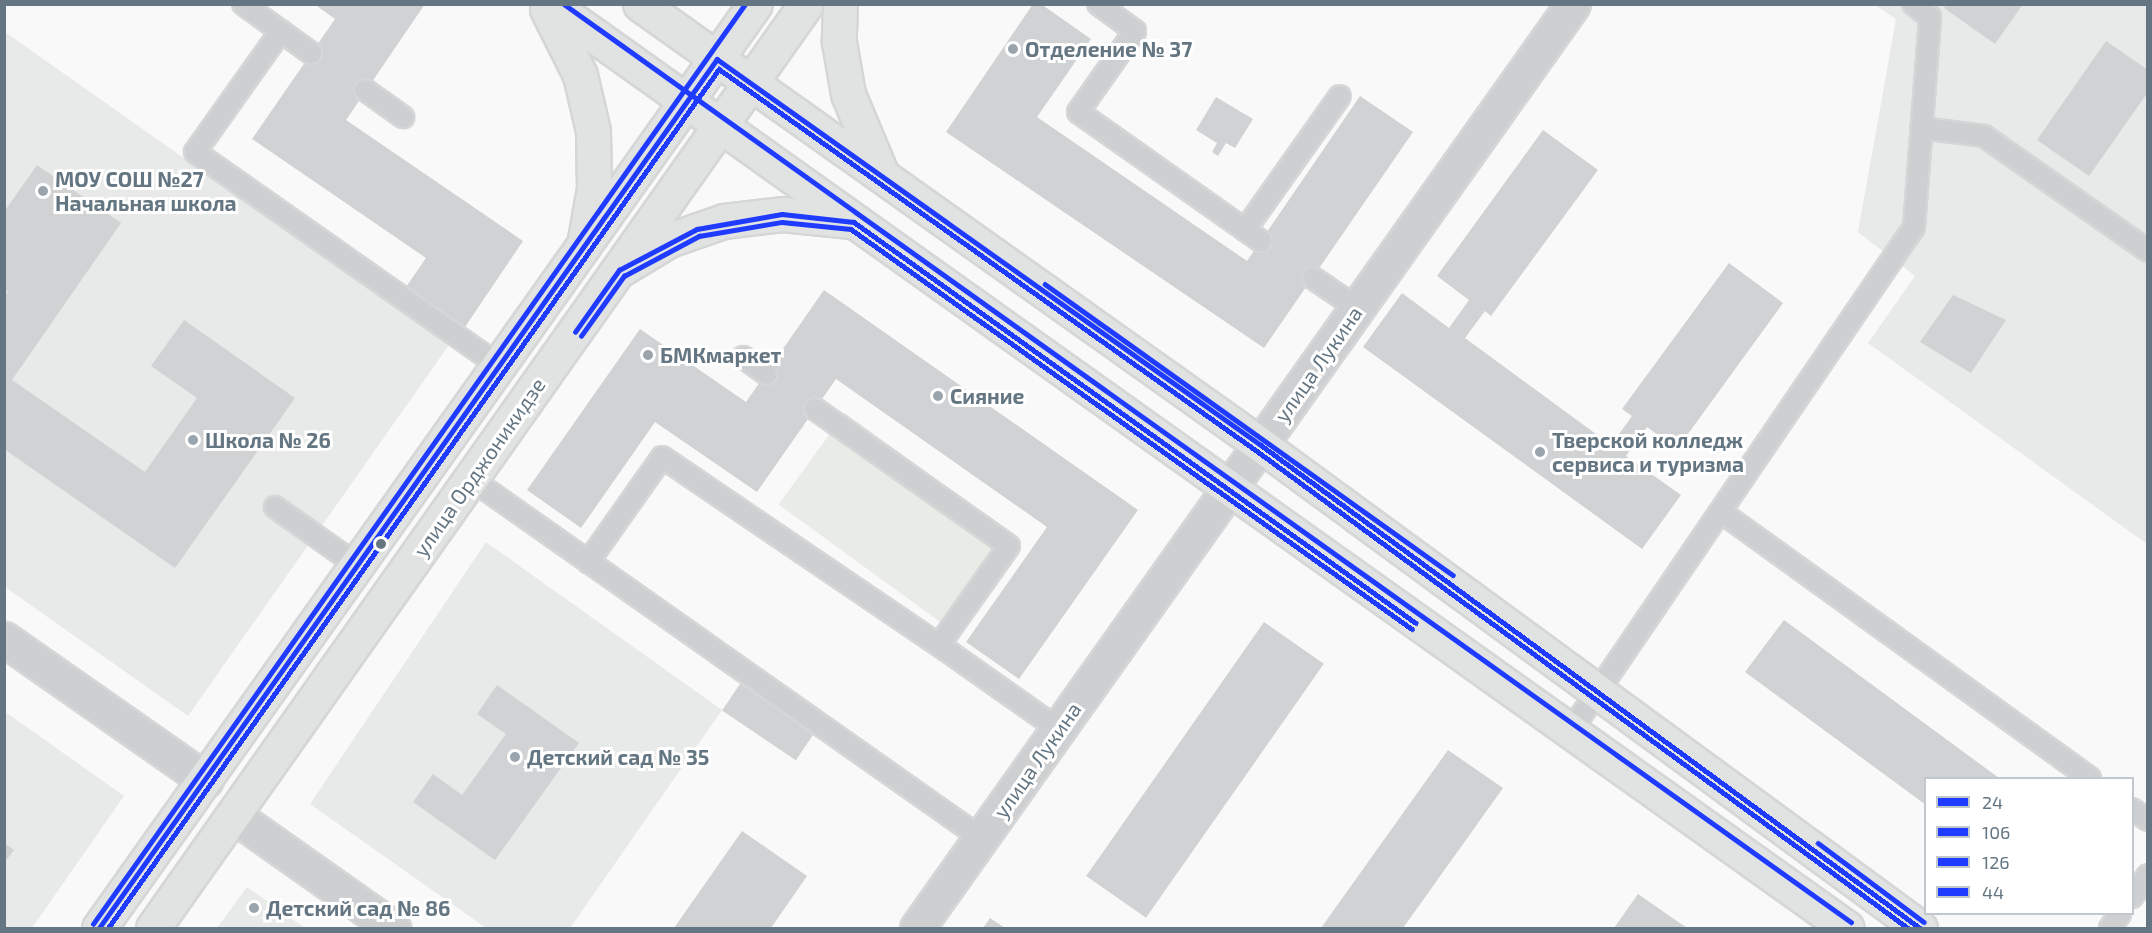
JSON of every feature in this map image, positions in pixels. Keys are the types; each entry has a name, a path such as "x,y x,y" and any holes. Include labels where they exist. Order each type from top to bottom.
{"main road":[{"path":"545,4 580,75 593,131 594,189 584,245"},
{"path":"550,4 1847,928"},
{"path":"640,4 1261,445 1599,689 1920,928"},
{"name":"улица Орджоникидзе","path":"99,928 755,4"},
{"name":"улица Орджоникидзе","path":"153,928 806,4"},
{"path":"840,4 839,42 848,94 865,143 885,180"},
{"path":"619,270 669,240 724,221 782,214 854,222"}],"street":[{"name":"улица Лукина","path":"917,928 1573,4"},
{"path":"4,639 205,780"},
{"path":"233,815 393,928"}],"lane":[{"path":"243,4 311,53"},
{"path":"1098,4 1135,31 1078,112 1253,235 1340,96"},
{"path":"1570,732 1914,227 1930,17 1913,4"},
{"path":"280,31 195,152 499,366"},
{"path":"365,90 402,117"},
{"path":"1921,128 1984,135 2148,250"},
{"path":"1313,278 1357,309"},
{"path":"742,357 766,374"},
{"path":"815,409 1009,546 939,645"},
{"path":"588,562 662,457 939,645 1058,729"},
{"path":"471,479 981,838"},
{"path":"275,507 357,565"},
{"path":"1720,512 2089,777"},
{"path":"2134,810 2148,820"},
{"path":"2134,896 2148,875"},
{"path":"2110,928 2119,915"}],"shaded area":[{"path":"1875,5 2147,5 2147,544 1868,343 1915,276 1858,232 1896,19"},
{"name":"Школа № 26","path":"5,32 449,345 188,716 5,587"},
{"path":"845,413 1006,530 940,621 779,504"},
{"name":"Детский сад № 35","path":"486,542 722,710 570,928 486,928 310,804"},
{"path":"4,711 124,796 32,928 5,928"},
{"name":"Детский сад № 86","path":"247,887 305,928 217,928"}],"building":[{"path":"314,4 425,4 346,120 523,241 465,327 406,287 426,258 252,139 335,19"},
{"path":"1033,4 1041,4 1091,39 1037,117 1247,261 1360,96 1413,132 1264,348 946,132"},
{"path":"1946,4 2023,4 1995,44 1944,8"},
{"path":"2106,41 2148,70 2148,92 2089,176 2037,140"},
{"path":"1216,97 1253,119 1235,148 1226,143 1218,156 1212,152 1217,143 1196,130"},
{"path":"1543,130 1598,170 1491,316 1485,311 1465,338 1611,445 1632,416 1622,409 1729,263 1783,303 1677,449 1647,427 1626,456 1681,495 1642,549 1363,347 1402,293 1449,328 1469,300 1437,276"},
{"path":"37,165 121,223 12,380 145,472 197,398 151,366 184,320 295,398 175,568 4,449 4,297 8,292 4,289 4,212"},
{"path":"824,290 1138,510 1019,679 966,642 1047,527 836,379 757,492 655,422 581,528 527,490 640,329 746,402"},
{"path":"1953,295 2006,320 1971,373 1920,342"},
{"path":"1784,620 1998,777 1924,777 1924,804 1745,672"},
{"path":"1264,622 1324,664 1146,918 1086,876"},
{"path":"740,684 814,734 796,760 722,711"},
{"path":"497,685 579,743 495,860 413,802 433,774 462,795 506,734 477,714"},
{"path":"1448,750 1503,788 1403,928 1321,928"},
{"path":"742,831 807,876 771,928 674,928"},
{"path":"4,843 14,850 4,863"},
{"path":"1638,894 1687,928 1614,928"},
{"path":"990,918 1005,928 983,928"}],"transit line":[{"name":"44","path":"564,4 1851,922"},
{"name":"126","path":"93,924 745,4"},
{"name":"24","path":"99,928 717,59 1261,445 1920,928"},
{"name":"106","path":"108,928 719,69 1257,451 1908,928"},
{"name":"24","path":"575,332 619,270 697,229 782,214 854,222 1416,623"},
{"name":"106","path":"581,336 624,276 699,236 782,222 851,229 1412,629"},
{"name":"44","path":"1045,284 1453,575"},
{"name":"44","path":"1818,843 1924,922"}],"place":[{"name":"Отделение № 37","path":"1013,49"},
{"name":"МОУ СОШ №27 Начальная школа","path":"43,191"},
{"name":"БМКмаркет","path":"648,355"},
{"name":"Сияние","path":"938,396"},
{"name":"Школа № 26","path":"193,440"},
{"name":"Тверской колледж сервиса и туризма","path":"1540,452"},
{"name":"Детский сад № 35","path":"515,757"},
{"name":"Детский сад № 86","path":"254,908"}]}
